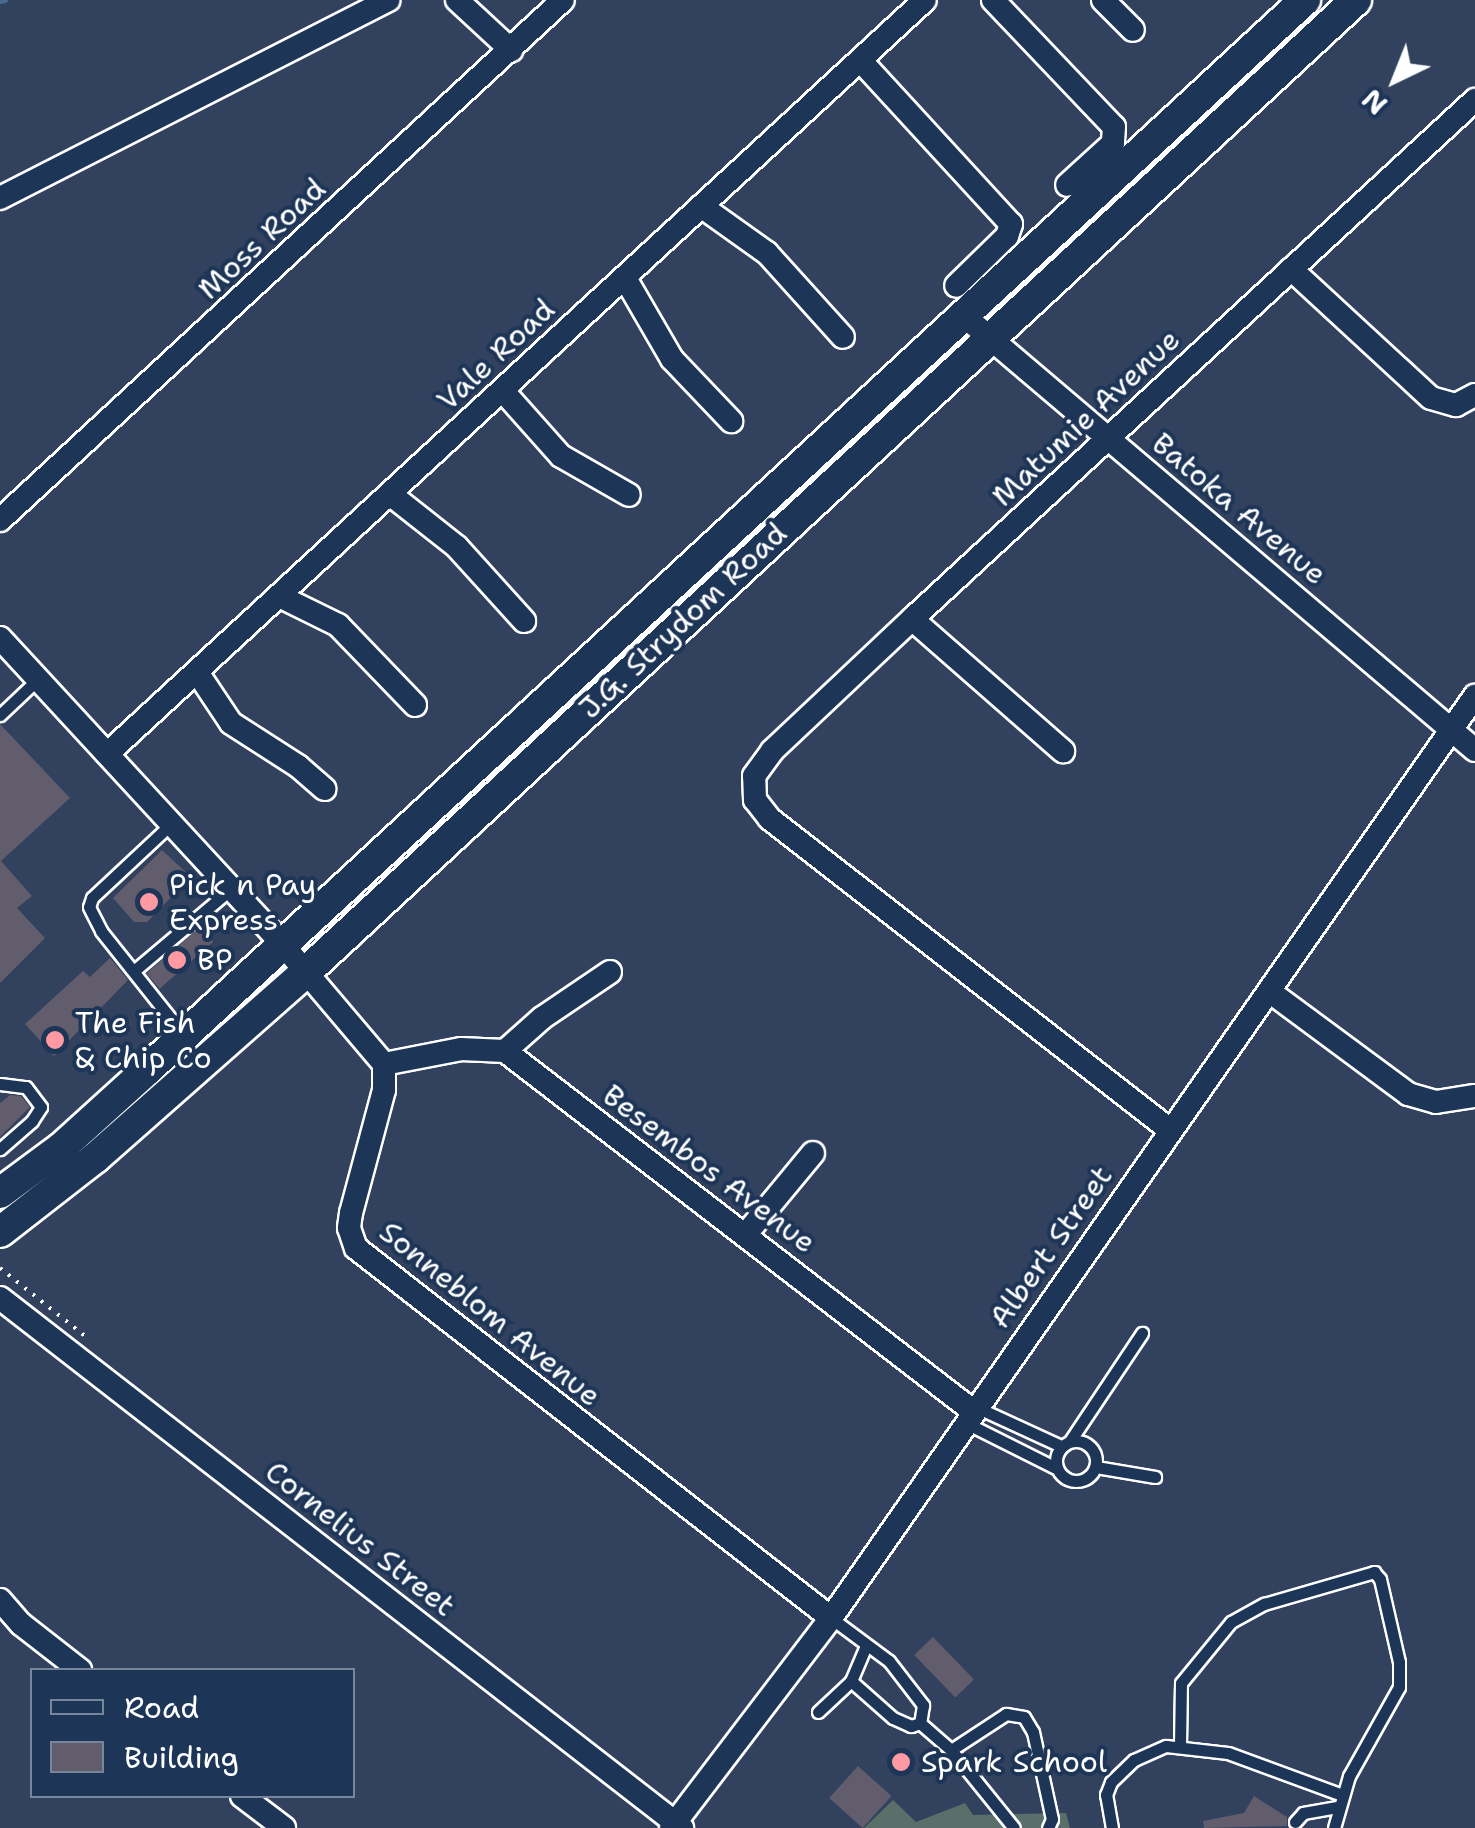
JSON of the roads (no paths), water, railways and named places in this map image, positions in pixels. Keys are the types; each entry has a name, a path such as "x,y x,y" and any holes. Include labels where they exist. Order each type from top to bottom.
{"street":[{"path":"0,198 388,0"},
{"path":"457,0 511,50"},
{"name":"Moss Road","path":"0,520 563,0"},
{"name":"Vale Road","path":"107,754 925,0"},
{"path":"992,0 1114,127 1113,143 1067,185"},
{"path":"1104,0 1133,30"},
{"name":"J.G. Strydom Road","path":"0,1193 61,1148 184,1036 960,301 1306,0"},
{"name":"J.G. Strydom Road","path":"0,1232 95,1158 306,972 1356,0"},
{"path":"860,60 1011,224 1007,236 960,301"},
{"name":"Matumie Avenue","path":"1170,1130 770,819 753,790 754,776 772,751 912,619 1475,100"},
{"path":"701,206 767,253 843,338"},
{"path":"1291,270 1432,398 1456,405 1475,395"},
{"path":"625,278 660,344 731,421"},
{"name":"Batoka Avenue","path":"960,301 988,338 1475,750"},
{"path":"503,391 560,456 629,494"},
{"path":"390,494 457,548 524,621"},
{"path":"279,596 338,625 416,705"},
{"path":"912,619 1063,751"},
{"path":"0,638 282,944 384,1064 461,1049 505,1052 542,1018 610,972"},
{"path":"197,672 231,724 298,766 324,789"},
{"name":"Albert Street","path":"677,1826 831,1618 1475,696"},
{"path":"1268,991 1408,1094 1436,1102 1475,1096"},
{"name":"Besembos Avenue","path":"505,1052 746,1234 971,1414"},
{"name":"Sonneblom Avenue","path":"384,1064 384,1090 352,1212 350,1228 356,1248 831,1618"},
{"path":"746,1234 813,1153"},
{"name":"Cornelius Street","path":"0,1298 677,1826"},
{"path":"0,1600 10,1630 76,1668"},
{"path":"245,1798 284,1828"}],"lane":[{"path":"0,715 38,679"},
{"path":"171,824 90,902 101,931 184,1036"},
{"path":"135,970 231,889"},
{"path":"0,1084 26,1087 40,1107 32,1120 0,1148"},
{"path":"1056,1468 1066,1444 1142,1333"},
{"path":"971,1414 1066,1444 1091,1446 1096,1467 1090,1476 1072,1481 971,1414"},
{"path":"1096,1467 1155,1477"},
{"path":"1180,1746 1181,1682 1231,1622 1264,1604 1374,1572 1380,1579 1399,1662 1399,1687 1340,1801 1334,1828"},
{"path":"831,1618 889,1661 923,1704 920,1723"},
{"path":"818,1712 851,1681 866,1644"},
{"path":"851,1681 893,1718 910,1726 920,1723"},
{"path":"951,1750 1006,1714 1024,1717 1033,1732 1052,1819 1048,1828"},
{"path":"920,1723 951,1750 1014,1828"},
{"path":"1112,1828 1106,1796 1118,1772 1166,1746 1228,1753 1340,1801"},
{"path":"1294,1825 1304,1814 1340,1801"}],"waterway":[{"path":"0,1 5,0"}],"place":[{"name":"Pick n Pay Express","path":"149,902"},
{"name":"BP","path":"177,960"},
{"name":"The Fish & Chip Co","path":"55,1040"},
{"name":"Spark School","path":"901,1762"}]}
